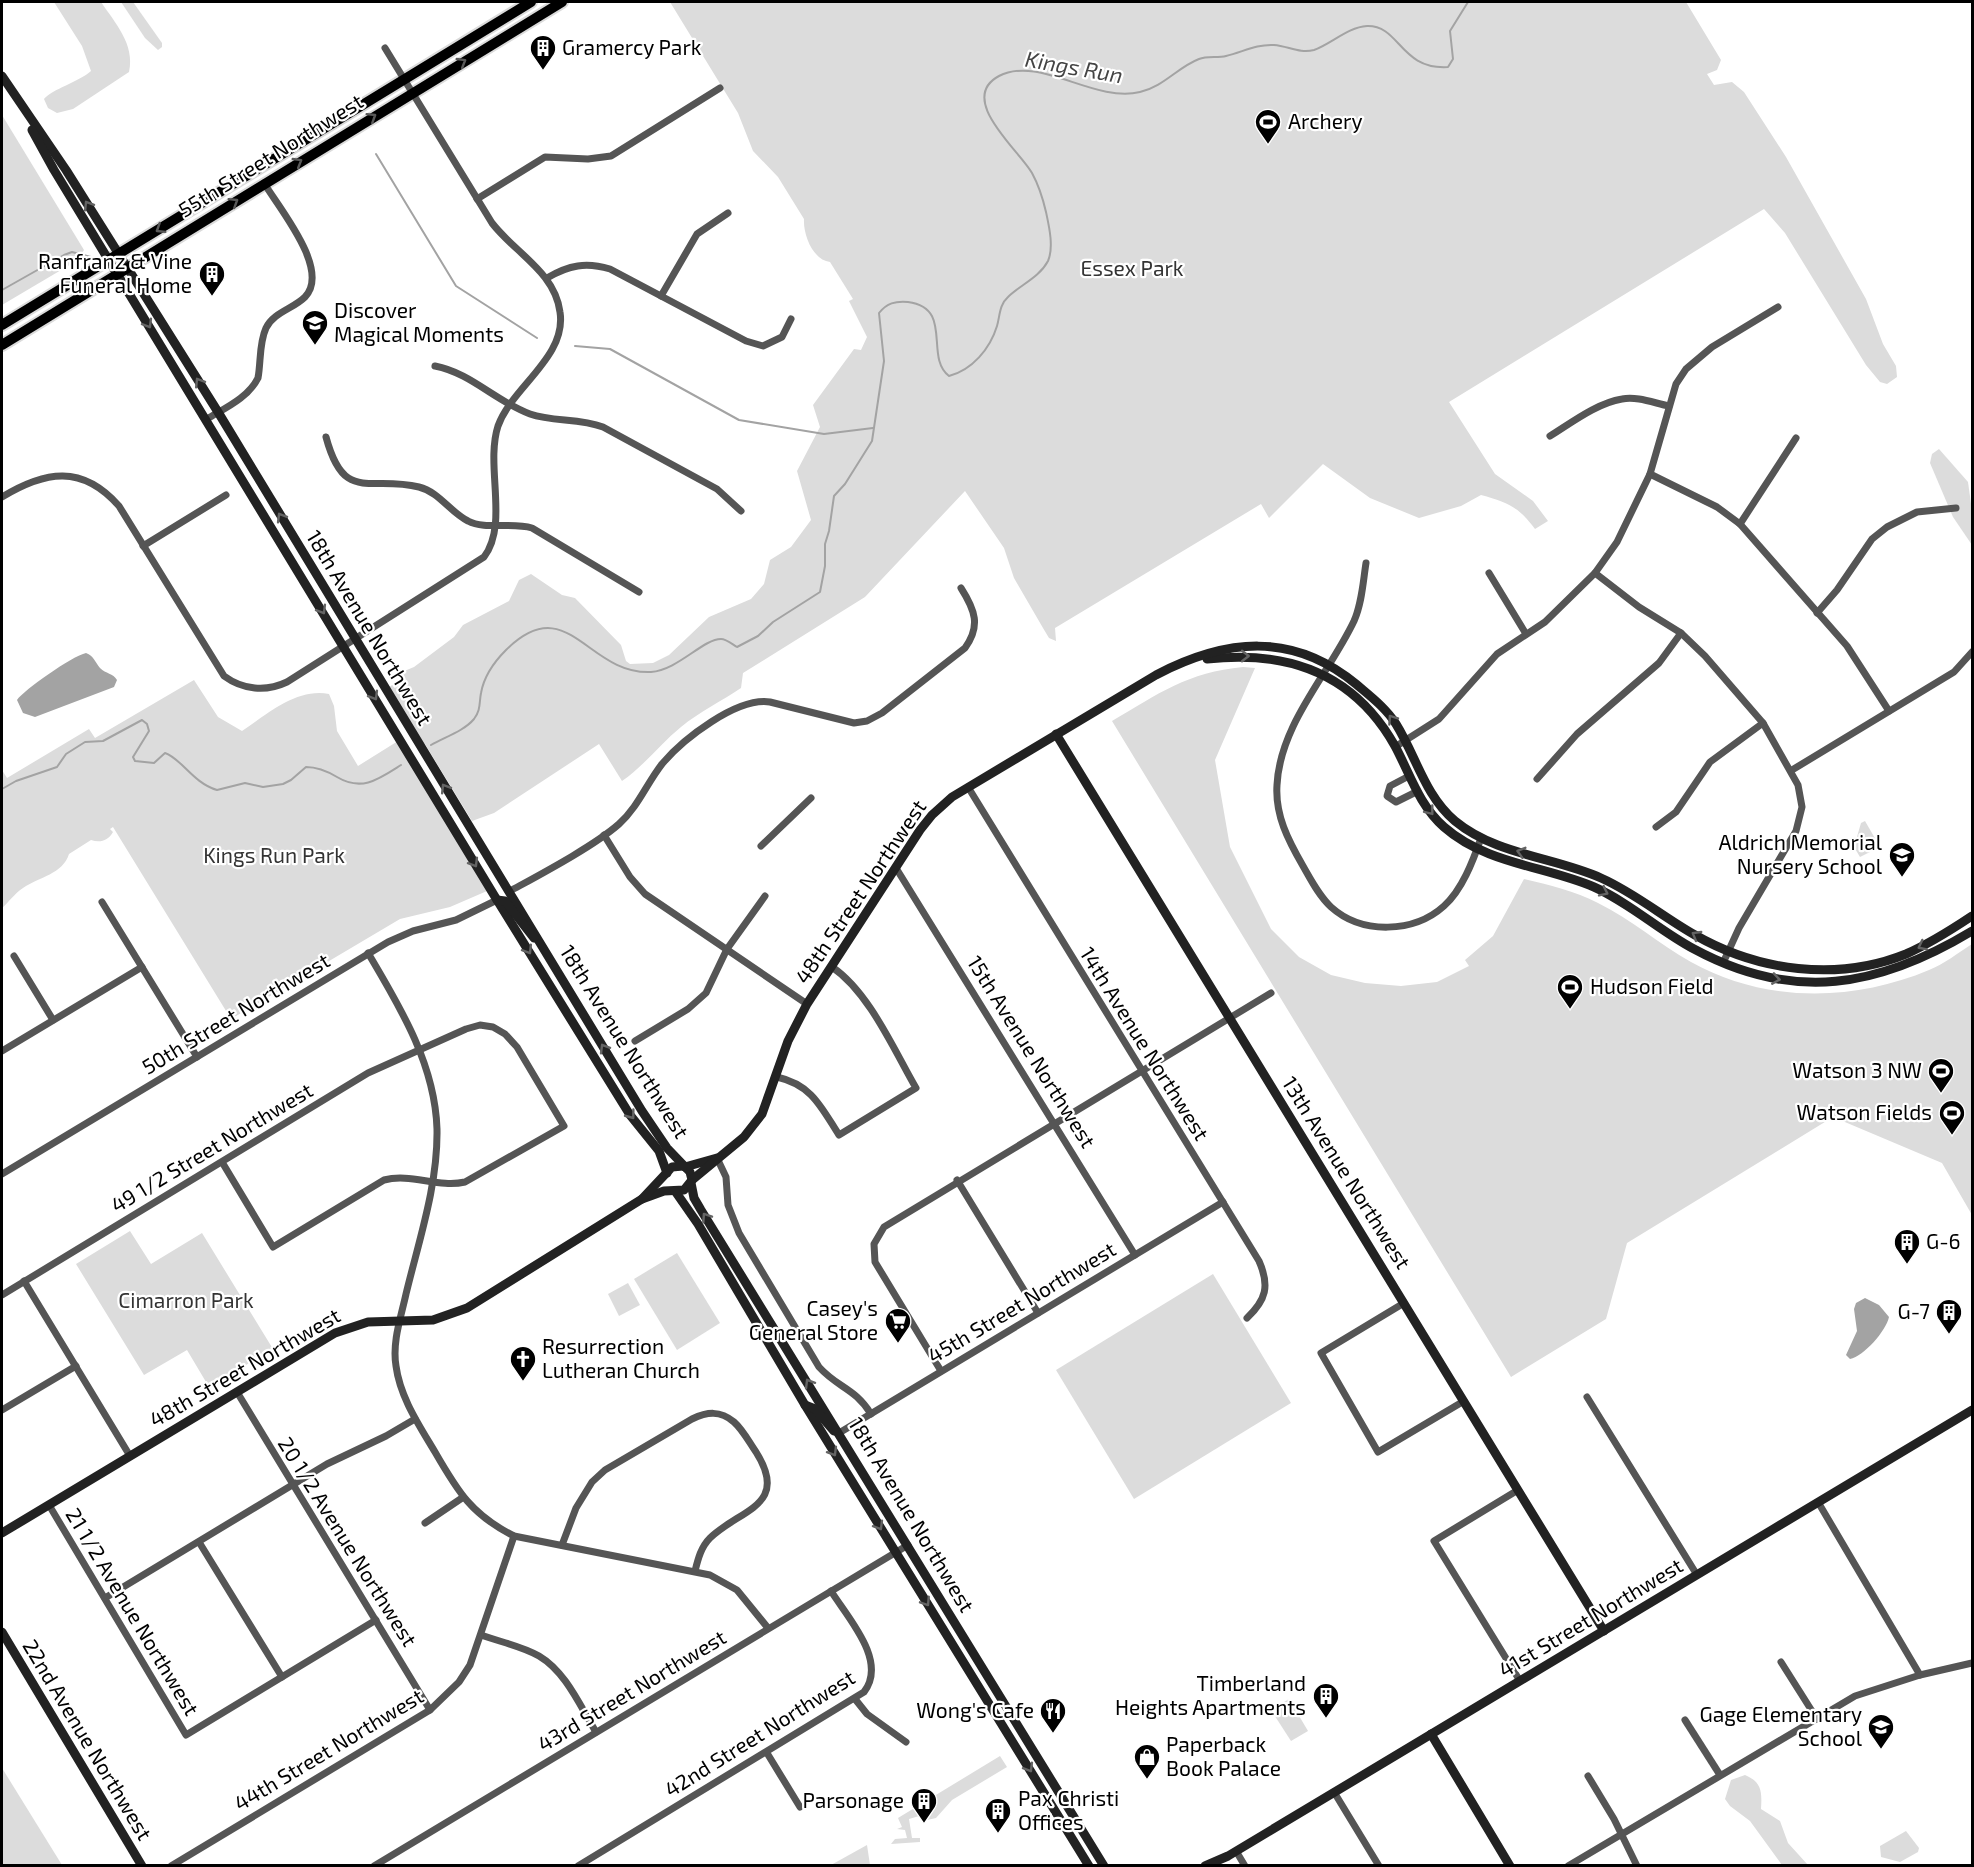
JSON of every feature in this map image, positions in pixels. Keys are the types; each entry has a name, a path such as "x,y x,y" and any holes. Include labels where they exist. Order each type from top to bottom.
{"main road":[{"name":"55th Street Northwest","path":"2,325 531,2"},
{"name":"55th Street Northwest","path":"2,345 562,2"},
{"name":"18th Avenue Northwest","path":"2,76 54,170 497,900 630,1115 659,1151 667,1184 674,1190 698,1224 895,1553 963,1658 1089,1866"},
{"name":"18th Avenue Northwest","path":"22,110 66,170 218,412 642,1111 690,1172 694,1198 701,1210 1104,1866"},
{"path":"1187,661 1232,646 1259,645 1293,650 1330,666 1387,711 1430,791 1446,813 1481,838 1602,878 1728,952 1760,963 1795,969 1839,969 1866,966 1906,954 1972,916"},
{"path":"1187,661 1229,656 1268,657 1286,660 1324,675 1341,686 1370,712 1395,747 1416,792 1441,825 1477,849 1594,888 1630,907 1694,949 1723,963 1784,980 1851,980 1889,972 1920,961 1972,931"},
{"name":"48th Street Northwest","path":"691,1181 755,1125 767,1105 788,1041 807,1004 932,815 968,787 1156,675 1187,661"},
{"name":"13th Avenue Northwest","path":"1056,734 1604,1631"},
{"path":"497,900 505,901 529,934 542,945"},
{"name":"48th Street Northwest","path":"684,1167 717,1158"},
{"name":"18th Avenue Northwest","path":"666,1174 676,1166 684,1167"},
{"name":"48th Street Northwest","path":"2,1533 345,1328 368,1322 433,1320 467,1308 642,1199 666,1174"},
{"path":"674,1190 684,1190 691,1181"},
{"name":"48th Street Northwest","path":"642,1199 674,1190"},
{"path":"805,1405 815,1409 830,1428 839,1433"},
{"name":"41st Street Northwest","path":"1205,1866 1232,1853 1972,1410"},
{"name":"22nd Avenue Northwest","path":"2,1632 142,1866"},
{"path":"1431,1734 1510,1866"},
{"name":"41st Street Northwest","path":"1217,1866 1232,1853"}],"street":[{"path":"2,497 27,482 57,475 77,478 112,498 219,669 231,681 250,687 270,689 286,682 474,565 489,550 495,524 494,443 499,424 510,404 543,362 557,337 561,315 547,278 506,240 477,199 385,48"},
{"path":"477,199 545,156 588,159 611,156 720,88"},
{"path":"207,419 254,385 258,378 266,328 275,316 302,300 313,281 310,260 264,183"},
{"path":"661,296 692,241 707,225 728,213"},
{"path":"547,278 571,266 597,265 746,341 763,346 782,337 791,319"},
{"path":"1395,747 1439,719 1497,654 1560,609 1595,573 1617,542 1650,474 1676,384 1698,357 1778,307"},
{"path":"435,366 462,374 532,415 582,421 603,427 717,489 741,511"},
{"path":"1550,436 1609,402 1623,398 1669,406"},
{"path":"326,437 336,465 345,477 375,485 418,487 433,494 468,521 516,524 540,532 639,592"},
{"path":"1740,524 1796,438"},
{"path":"1650,474 1717,507 1740,524 1847,646 1889,711"},
{"path":"143,546 226,495"},
{"path":"1817,613 1837,590 1872,539 1887,527 1917,513 1956,508"},
{"path":"1366,563 1355,619 1287,740 1278,771 1277,788 1281,822 1287,840 1323,899 1335,910 1356,921 1386,928 1409,925 1429,917 1445,906 1460,885 1481,838"},
{"path":"1488,573 1526,634"},
{"path":"1595,573 1639,607 1681,633 1705,656 1762,723 1792,770 1802,800 1799,822 1739,928 1723,963"},
{"path":"510,891 604,835 625,818 670,756 693,735 743,704 761,700 854,723 867,721 882,713 966,648 973,638 976,627 975,615 961,588"},
{"path":"1537,779 1577,734 1659,663 1681,633"},
{"path":"1792,770 1954,672 1972,652"},
{"path":"1656,827 1676,812 1710,762 1762,723"},
{"path":"1408,776 1390,786 1388,796 1396,802 1416,792"},
{"name":"14th Avenue Northwest","path":"968,787 1259,1261 1267,1283 1262,1302 1247,1318"},
{"path":"761,846 811,798"},
{"path":"604,835 630,877 645,894 807,1004"},
{"name":"15th Avenue Northwest","path":"896,868 1135,1255"},
{"path":"635,1041 700,999 711,984 727,949 765,896"},
{"name":"50th Street Northwest","path":"2,1174 368,954 406,934 456,920 497,900"},
{"path":"102,902 197,1057"},
{"path":"368,954 405,1016 420,1049 435,1104 437,1130 434,1182 400,1320 396,1366 402,1390 415,1419 462,1498 485,1520 514,1536 695,1571 723,1580 737,1590 768,1628"},
{"path":"14,956 53,1020"},
{"path":"2,1051 142,967"},
{"path":"777,1077 790,1080 808,1091 839,1135 916,1088 860,993 847,977 832,967"},
{"path":"941,1371 879,1271 873,1253 880,1231 894,1218 1271,993"},
{"name":"49 1/2 Street Northwest","path":"2,1295 368,1073 474,1026 497,1029 517,1047 564,1126 476,1178 460,1183 434,1182"},
{"path":"717,1158 726,1178 730,1214 746,1246 819,1367 836,1382 859,1396 871,1413"},
{"path":"222,1162 273,1247 384,1180 401,1177 434,1182"},
{"path":"957,1180 1038,1313"},
{"name":"45th Street Northwest","path":"839,1433 1223,1202"},
{"path":"24,1281 130,1456"},
{"path":"1404,1303 1321,1353 1378,1452 1464,1401"},
{"path":"2,1410 76,1366"},
{"name":"20 1/2 Avenue Northwest","path":"237,1392 430,1710"},
{"path":"1587,1397 1697,1575"},
{"path":"562,1545 581,1497 598,1476 692,1419 705,1413 718,1413 736,1424 761,1461 767,1477 766,1490 760,1502 750,1512 711,1537 701,1551 695,1571"},
{"path":"105,1598 292,1486 415,1419"},
{"path":"1518,1490 1434,1541 1520,1681"},
{"path":"425,1523 462,1498"},
{"path":"1818,1503 1920,1676"},
{"name":"21 1/2 Avenue Northwest","path":"49,1505 186,1735 282,1677"},
{"name":"44th Street Northwest","path":"171,1866 430,1710 459,1682 470,1665 514,1536"},
{"path":"199,1542 282,1677 376,1620"},
{"name":"43rd Street Northwest","path":"374,1866 908,1545"},
{"name":"42nd Street Northwest","path":"578,1866 855,1699 871,1683 870,1658 831,1592"},
{"path":"481,1635 537,1655 547,1662 567,1685 596,1732"},
{"path":"1781,1662 1816,1719"},
{"path":"1568,1866 1720,1775 1866,1692 1972,1663"},
{"path":"855,1699 872,1718 906,1742"},
{"path":"1685,1720 1720,1775"},
{"path":"767,1753 800,1807"},
{"path":"1588,1776 1614,1819 1637,1866"},
{"path":"1334,1792 1379,1866"},
{"path":"1232,1853 1245,1866"}],"green space":[{"path":"54,2 101,2 122,34 130,62 129,72 73,109 57,113 48,108 44,99 91,71 82,46"},
{"path":"121,2 133,2 162,43 162,47 158,50 145,38"},
{"name":"Essex Park","path":"670,2 1686,2 1721,60 1717,70 1707,74 1714,85 1732,82 1744,92 1786,157 1866,299 1883,344 1896,366 1897,377 1887,384 1880,382 1866,365 1785,233 1764,209 1449,402 1495,474 1533,501 1548,521 1535,529 1512,506 1481,495 1461,506 1419,518 1370,498 1323,464 1269,518 1261,504 1055,628 1056,641 1049,638 1014,578 1004,548 965,491 865,597 743,673 741,688 688,722 622,781 599,744 494,813 472,821 425,744 420,741 389,687 402,679 402,672 414,667 454,637 463,625 509,601 519,580 531,574 562,595 575,598 621,645 626,661 630,664 653,663 669,655 709,617 751,599 764,584 770,560 791,547 811,520 797,471 820,427 813,405 854,349 861,350 867,337 849,301 853,299 830,262 819,257 810,246 805,232 804,219 778,177 753,151 738,113"},
{"path":"2,115 84,250 78,260 2,305"},
{"path":"1939,449 1968,482 1972,511 1972,545 1953,517 1930,463 1932,454"},
{"path":"1243,667 1255,668 1215,760 1230,847 1271,929 1299,957 1331,975 1365,983 1401,986 1437,982 1469,966 1465,960 1493,936 1524,879 1571,892 1598,903 1622,916 1679,955 1719,975 1748,985 1778,991 1840,992 1900,981 1946,962 1972,944 1972,1215 1942,1163 1833,1117 1627,1243 1606,1319 1511,1377 1112,721 1159,693 1190,679"},
{"name":"Kings Run Park","path":"194,680 218,717 242,731 272,710 294,699 317,693 329,694 334,706 337,731 358,766 398,741 487,891 450,907 400,919 231,1019 113,827 110,829 113,832 109,837 101,841 91,840 69,854 66,861 56,871 23,888 2,908 2,770 7,778 89,729 95,738"},
{"path":"1865,821 1880,847 1860,857 1854,847 1861,823"},
{"name":"Cimarron Park","path":"130,1231 151,1264 202,1233 273,1349 209,1387 187,1350 144,1375 76,1264"},
{"path":"677,1253 720,1323 677,1350 634,1279"},
{"path":"1213,1274 1291,1403 1134,1499 1056,1370"},
{"path":"628,1283 640,1305 619,1316 608,1294"},
{"path":"1289,1699 1308,1731 1291,1741 1271,1710"},
{"path":"1000,1756 1007,1767 952,1800 936,1818 927,1820 926,1814 909,1819 912,1838 920,1838 920,1842 891,1844 895,1839 907,1838 905,1830 897,1829 902,1827 898,1818"},
{"path":"2,1768 62,1865 2,1865"},
{"path":"1745,1775 1755,1781 1760,1788 1761,1809 1780,1821 1788,1843 1808,1865 1782,1865 1750,1821 1730,1806 1725,1799 1731,1780"},
{"path":"1906,1831 1919,1848 1918,1852 1900,1862 1881,1857 1880,1846"},
{"path":"867,1845 870,1865 831,1865"}],"shaded area":[{"path":"86,653 93,657 102,670 117,680 114,687 35,717 23,713 17,700 21,695 60,667"},
{"path":"1865,1298 1879,1305 1889,1317 1884,1329 1874,1342 1862,1353 1850,1359 1846,1355 1857,1331 1854,1309 1856,1303"}],"waterway":[{"name":"Kings Run","path":"431,745 460,730 474,719 479,709 482,687 490,670 506,650 527,634 546,628 562,631 610,661 629,669 651,672 671,666 714,640 723,639 737,647 758,636 773,622 820,592 825,566 825,544 834,496 845,484 872,441 884,361 879,313 895,302 908,302 922,306 930,313 935,323 942,368 949,376 965,369 979,357 994,335 1005,300 1040,272 1048,261 1051,249 1050,230 1038,187 1032,173 1005,139 987,111 984,98 988,86 999,76 1015,71 1032,71 1104,91 1122,94 1140,92 1156,86 1199,59 1226,56 1267,45 1304,51 1314,50 1346,32 1367,26 1387,32 1420,62 1432,66 1448,67 1453,59 1450,31 1468,2"},
{"path":"376,154 456,286 537,338"},
{"path":"2,290 72,252 91,257"},
{"path":"575,346 610,349 739,420 824,434 873,428"},
{"name":"Kings Run","path":"2,789 16,781 57,767 66,754 85,742 103,741 142,720 147,724 149,731 133,757 135,761 154,763 165,753 201,782 217,790 245,783 263,787 283,784 306,767 322,770 354,783 370,782 401,765"},
{"path":"833,1866 838,1866"}],"place":[{"name":"Gramercy Park","path":"543,71"},
{"name":"Archery","path":"1268,145"},
{"name":"Ranfranz & Vine Funeral Home","path":"212,297"},
{"name":"Discover Magical Moments","path":"315,346"},
{"name":"Aldrich Memorial Nursery School","path":"1902,878"},
{"name":"Hudson Field","path":"1570,1010"},
{"name":"Watson 3 NW","path":"1941,1094"},
{"name":"Watson Fields","path":"1952,1136"},
{"name":"G-6","path":"1907,1265"},
{"name":"G-7","path":"1949,1335"},
{"name":"Casey's General Store","path":"898,1344"},
{"name":"Resurrection Lutheran Church","path":"523,1382"},
{"name":"Timberland Heights Apartments","path":"1326,1719"},
{"name":"Wong's Cafe","path":"1053,1734"},
{"name":"Gage Elementary School","path":"1881,1750"},
{"name":"Paperback Book Palace","path":"1147,1780"},
{"name":"Parsonage","path":"924,1824"},
{"name":"Pax Christi Offices","path":"998,1834"}]}
